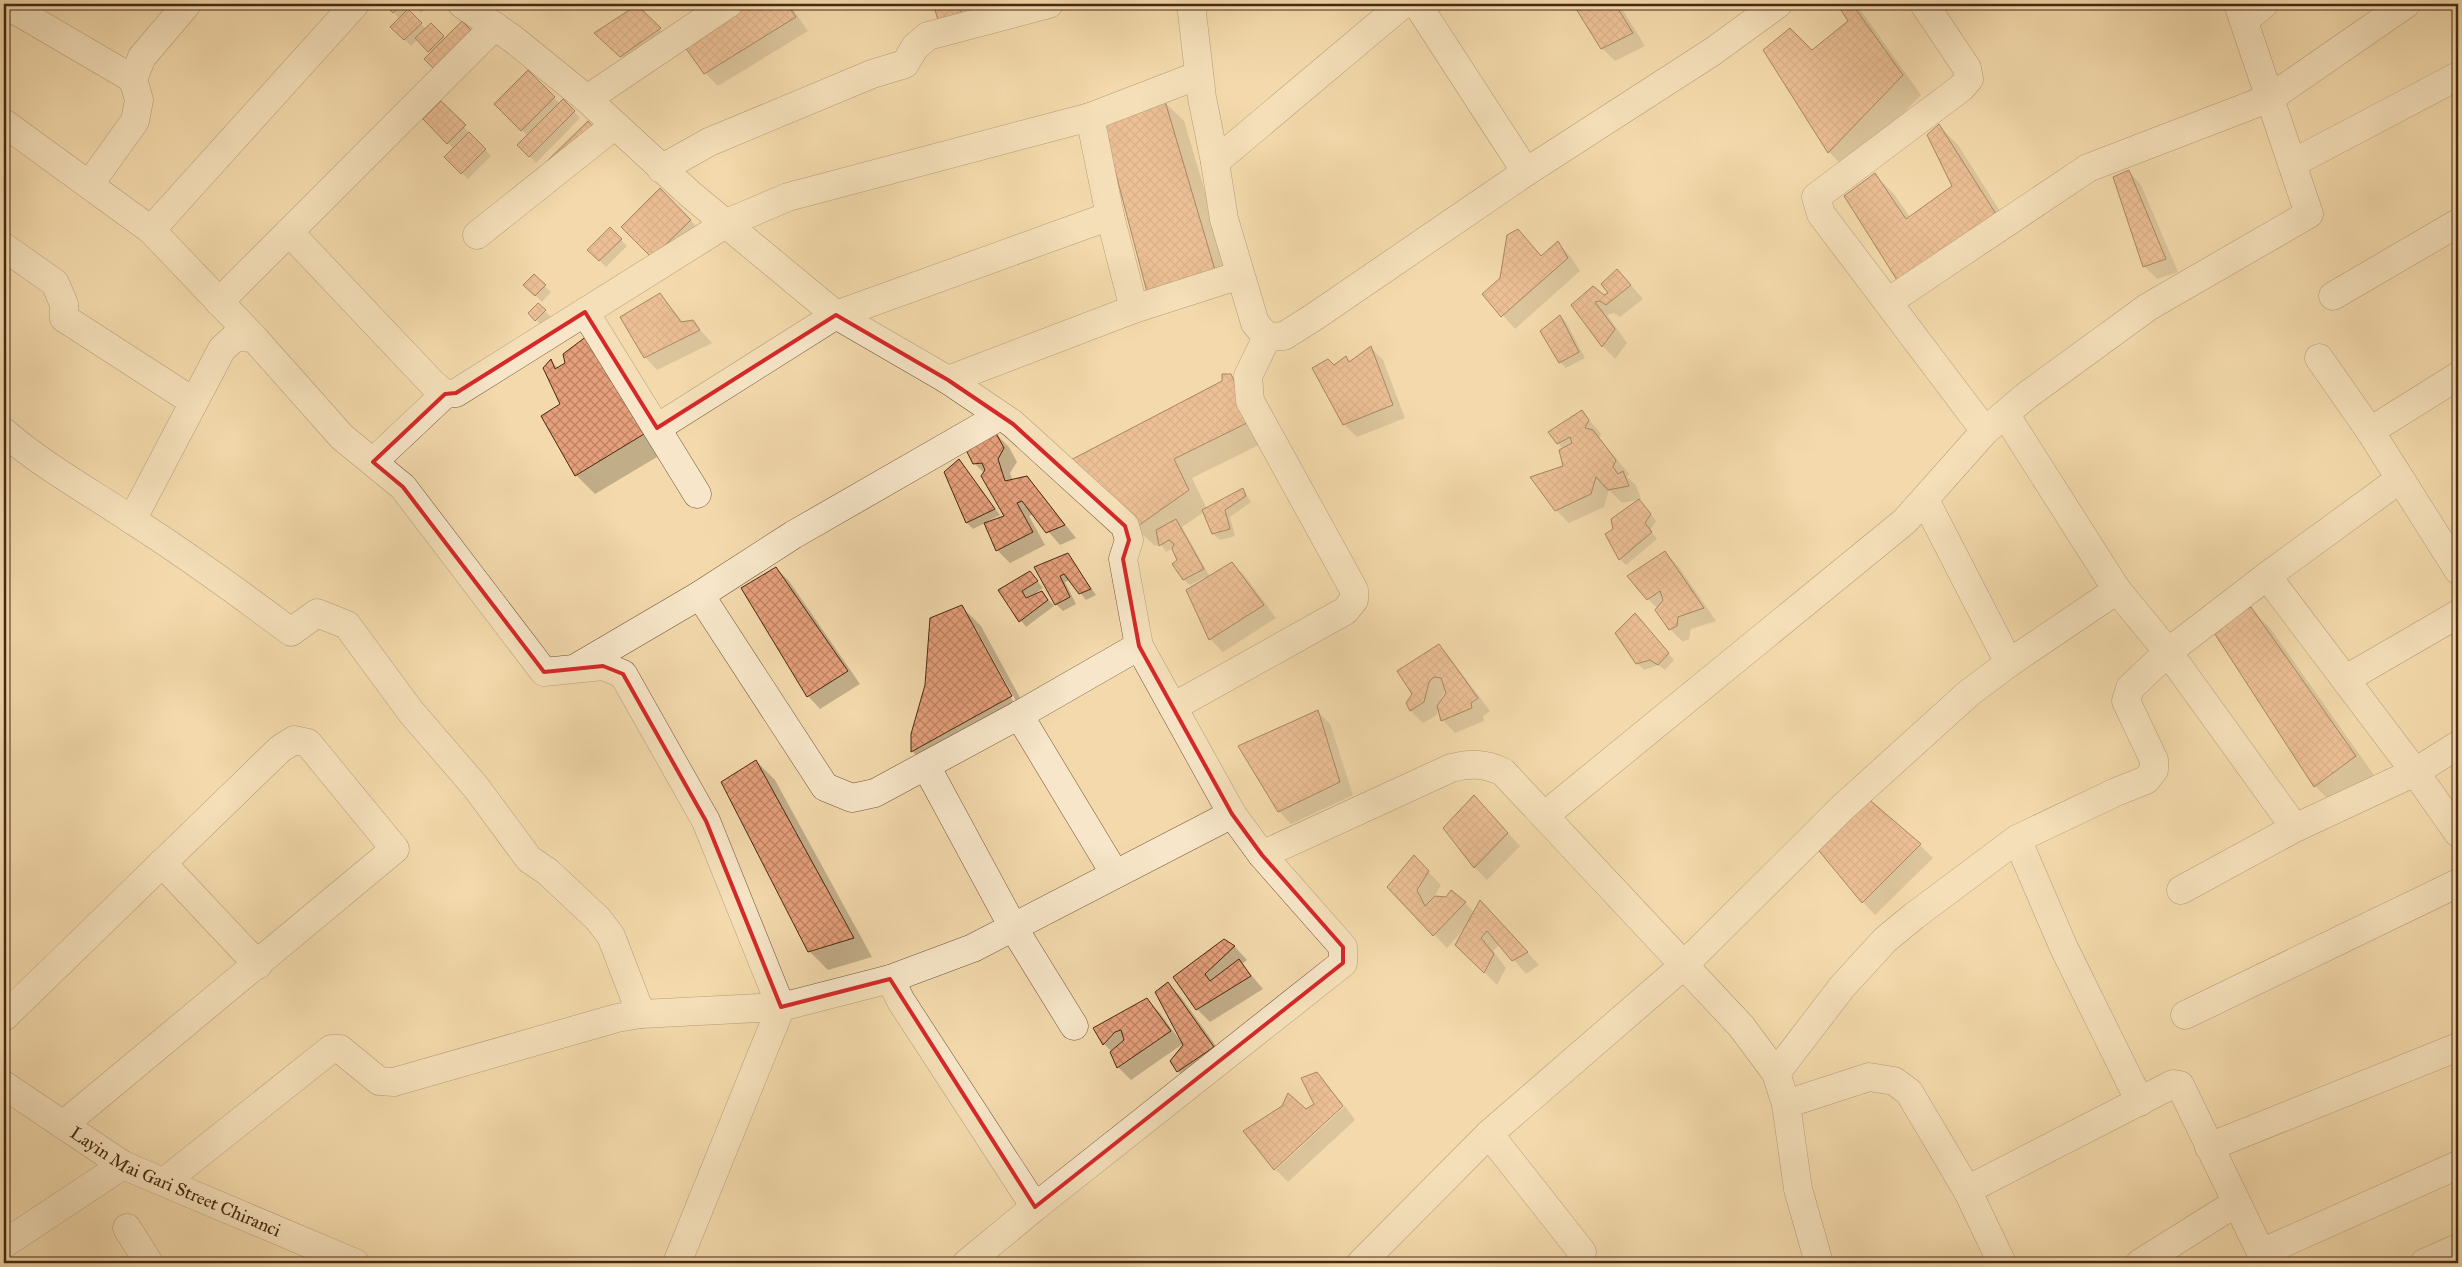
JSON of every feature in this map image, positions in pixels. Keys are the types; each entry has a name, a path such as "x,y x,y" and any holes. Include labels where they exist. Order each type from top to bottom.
{"street":[{"path":"5,4 133,80"},
{"path":"89,185 135,121 139,100 133,80 142,57 187,4"},
{"path":"151,230 355,4"},
{"path":"587,99 728,4"},
{"path":"661,170 709,142 872,74 905,64 915,46 928,36 1050,4"},
{"path":"1215,162 1403,4"},
{"path":"1417,4 1526,172"},
{"path":"1266,337 1284,336 1307,322 1526,172 1712,52 1778,4"},
{"path":"1924,4 1968,68 1969,79 1961,88 1816,197 1821,214 1888,302 1995,422 2117,590 2168,652 2296,828"},
{"path":"1888,302 2088,168 2270,98 2406,4"},
{"path":"469,5 587,99 661,170 836,315 948,380 1013,424 1125,526 1129,540 1124,559 1139,646 1232,814 1262,856 1344,947 1343,963 967,1263"},
{"path":"1194,5 1199,75 1224,219 1255,323 1266,337"},
{"path":"1544,816 1877,545 1925,500 1995,422 2148,307 2309,214 2270,98 2249,9"},
{"path":"219,302 495,26"},
{"path":"373,462 445,394 456,394 727,223 788,197 1090,117 1199,75"},
{"path":"2293,163 2458,76"},
{"path":"1090,117 1110,216 1134,309"},
{"path":"4,123 151,230 254,338 342,437 403,487 544,672 577,667 603,666 623,674 706,821 781,1006 677,1263"},
{"path":"477,235 615,125"},
{"path":"657,428 836,315 1110,216"},
{"path":"2333,296 2458,223"},
{"path":"289,232 445,394"},
{"path":"4,247 55,284 64,304 64,318 194,402"},
{"path":"948,380 1134,309 1240,275"},
{"path":"585,312 698,494"},
{"path":"132,520 222,349 234,337 254,338"},
{"path":"1173,707 1345,611 1354,600 1354,590 1250,401 1248,376 1266,337"},
{"path":"2319,358 2370,431 2458,570"},
{"path":"2370,431 2458,376"},
{"path":"577,667 700,595 793,535 1000,416"},
{"path":"4,432 32,457 132,520 232,587 291,632 317,613 347,625 411,712 475,786 529,859 548,872 598,919 611,936 641,1014"},
{"path":"1776,1073 1824,1008 1885,940 1914,916 2017,839 2116,792 2146,780 2154,770 2154,760 2126,701 2130,688 2168,652 2266,576 2400,479"},
{"path":"1925,500 2009,663"},
{"path":"2266,576 2346,679 2458,833"},
{"path":"1361,1263 1489,1134 1683,966 1843,807 1969,694 2009,663 2117,590"},
{"path":"700,595 825,787 852,798 875,793 926,766 1139,646"},
{"path":"2346,679 2458,614"},
{"path":"1019,715 1115,874"},
{"path":"4,1017 280,749 294,740 308,743 394,849 258,965 63,1125"},
{"path":"2181,890 2296,828 2415,772 2458,746"},
{"path":"1262,856 1451,768 1471,763 1491,766 1502,772 1741,1026 1776,1073 1786,1104 1798,1189 1819,1263"},
{"path":"926,766 1013,927 1074,1026"},
{"path":"164,1182 331,1049 340,1049 379,1081 394,1082 617,1018 641,1014 781,1006 890,978 973,948 1232,814"},
{"path":"2017,839 2064,948 2140,1102"},
{"path":"162,863 258,965"},
{"path":"2185,1015 2458,883"},
{"path":"890,978 901,1001 1035,1207"},
{"path":"2209,1148 2458,1047"},
{"path":"1786,1104 1869,1077 1894,1081 1909,1092 1967,1190 2002,1263"},
{"path":"1967,1190 2173,1084 2180,1085 2264,1258 2458,1165"},
{"name":"Layin Mai Gari Street Chiranci","path":"4,1085 123,1165 355,1263"},
{"path":"1489,1134 1582,1252"},
{"path":"4,1244 123,1165"},
{"path":"2140,1263 2236,1203"},
{"path":"126,1228 149,1263"},
{"path":"2424,1263 2458,1248"}],"highlighted area":[{"path":"585,312 657,428 836,315 948,380 1013,424 1125,526 1129,540 1123,559 1139,646 1232,814 1262,855 1343,947 1343,963 1035,1207 890,979 781,1007 706,821 623,674 603,666 544,672 403,487 373,462 445,394 456,393"}],"building":[{"path":"384,4 402,4 393,13"},
{"path":"735,4 787,4 796,17 704,74 680,40"},
{"path":"933,4 958,4 962,15 939,23"},
{"path":"1573,4 1615,4 1633,33 1601,49"},
{"path":"1837,4 1852,4 1903,75 1828,153 1763,50 1790,28 1812,50 1848,21"},
{"path":"637,5 661,28 620,57 594,33"},
{"path":"408,9 422,23 404,40 390,27"},
{"path":"462,21 474,33 436,71 424,59"},
{"path":"431,23 444,36 428,52 415,38"},
{"path":"528,70 555,97 521,131 494,104"},
{"path":"563,99 575,111 529,157 517,145"},
{"path":"441,101 466,125 447,144 423,119"},
{"path":"1165,101 1215,270 1147,292 1102,121"},
{"path":"588,121 593,127 541,167"},
{"path":"1939,124 1996,214 1897,280 1844,196 1875,173 1906,219 1952,186 1927,135"},
{"path":"469,132 486,149 461,174 444,157"},
{"path":"2129,170 2166,259 2143,267 2113,177"},
{"path":"660,188 691,220 652,258 621,227"},
{"path":"610,227 622,239 599,261 587,250"},
{"path":"1518,229 1541,256 1558,241 1568,258 1501,317 1482,294 1500,278 1507,235"},
{"path":"1617,269 1631,285 1606,305 1600,301 1595,302 1615,329 1602,347 1571,305 1593,286 1604,295 1608,293 1601,284"},
{"path":"534,274 546,285 535,296 523,285"},
{"path":"660,293 681,322 693,320 700,330 644,358 620,317"},
{"path":"538,303 546,310 535,321 528,313"},
{"path":"1560,315 1579,352 1559,363 1540,331"},
{"path":"587,336 649,431 575,476 541,416 560,404 543,368 551,359 555,369 565,363 563,354"},
{"path":"1371,346 1393,405 1343,425 1312,368 1328,359 1334,365 1346,356 1349,362"},
{"path":"1222,374 1231,374 1251,421 1174,459 1189,490 1135,528 1065,463 1222,381"},
{"path":"1582,410 1589,420 1585,428 1593,430 1616,460 1613,467 1618,474 1623,471 1629,486 1608,490 1596,477 1591,494 1555,511 1530,477 1563,466 1559,450 1572,443 1570,437 1557,444 1548,432"},
{"path":"996,433 1004,448 998,459 1005,481 1027,476 1065,525 1046,533 1022,501 1017,503 1033,532 996,551 984,523 1004,516 981,476 985,470 982,463 973,464 964,446"},
{"path":"959,459 995,509 966,523 944,472"},
{"path":"1243,488 1246,496 1225,510 1230,529 1212,534 1202,510"},
{"path":"1639,499 1651,514 1645,523 1652,532 1619,560 1605,534 1613,529 1611,519"},
{"path":"1176,519 1204,569 1183,580 1172,564 1177,560 1172,549 1174,544 1169,540 1159,546 1156,530"},
{"path":"1665,551 1704,608 1678,617 1677,626 1669,630 1655,610 1663,600 1660,591 1647,600 1627,576"},
{"path":"1068,553 1091,589 1079,594 1064,574 1060,576 1070,597 1055,605 1034,567"},
{"path":"1232,562 1264,605 1209,640 1186,590"},
{"path":"776,567 848,671 807,697 741,588"},
{"path":"1030,571 1038,581 1022,591 1026,598 1042,591 1048,600 1019,622 998,590"},
{"path":"962,605 1012,696 911,752 911,734 925,685 930,618"},
{"path":"2251,607 2356,756 2314,787 2209,625"},
{"path":"1635,613 1669,653 1658,665 1650,660 1636,664 1615,633"},
{"path":"1439,644 1478,698 1471,703 1472,708 1441,721 1437,706 1446,693 1441,678 1434,677 1429,682 1424,702 1410,711 1406,703 1412,694 1397,671"},
{"path":"1318,710 1340,782 1278,812 1238,746"},
{"path":"756,760 854,938 808,952 721,782"},
{"path":"1474,795 1508,833 1474,868 1443,828"},
{"path":"1865,796 1921,844 1862,903 1815,846"},
{"path":"1414,855 1429,871 1417,890 1425,906 1435,896 1446,897 1451,890 1466,902 1433,936 1387,887"},
{"path":"1480,900 1528,952 1512,961 1487,931 1481,938 1494,954 1484,973 1455,945"},
{"path":"1224,939 1235,946 1205,974 1210,981 1239,959 1251,976 1196,1010 1173,977"},
{"path":"1168,982 1214,1047 1177,1072 1170,1061 1183,1045 1155,992"},
{"path":"1147,998 1171,1031 1117,1068 1110,1052 1124,1040 1121,1030 1115,1032 1103,1045 1093,1028"},
{"path":"1317,1072 1343,1106 1274,1170 1243,1131 1282,1106 1288,1093 1306,1109 1314,1104 1301,1078"}]}
